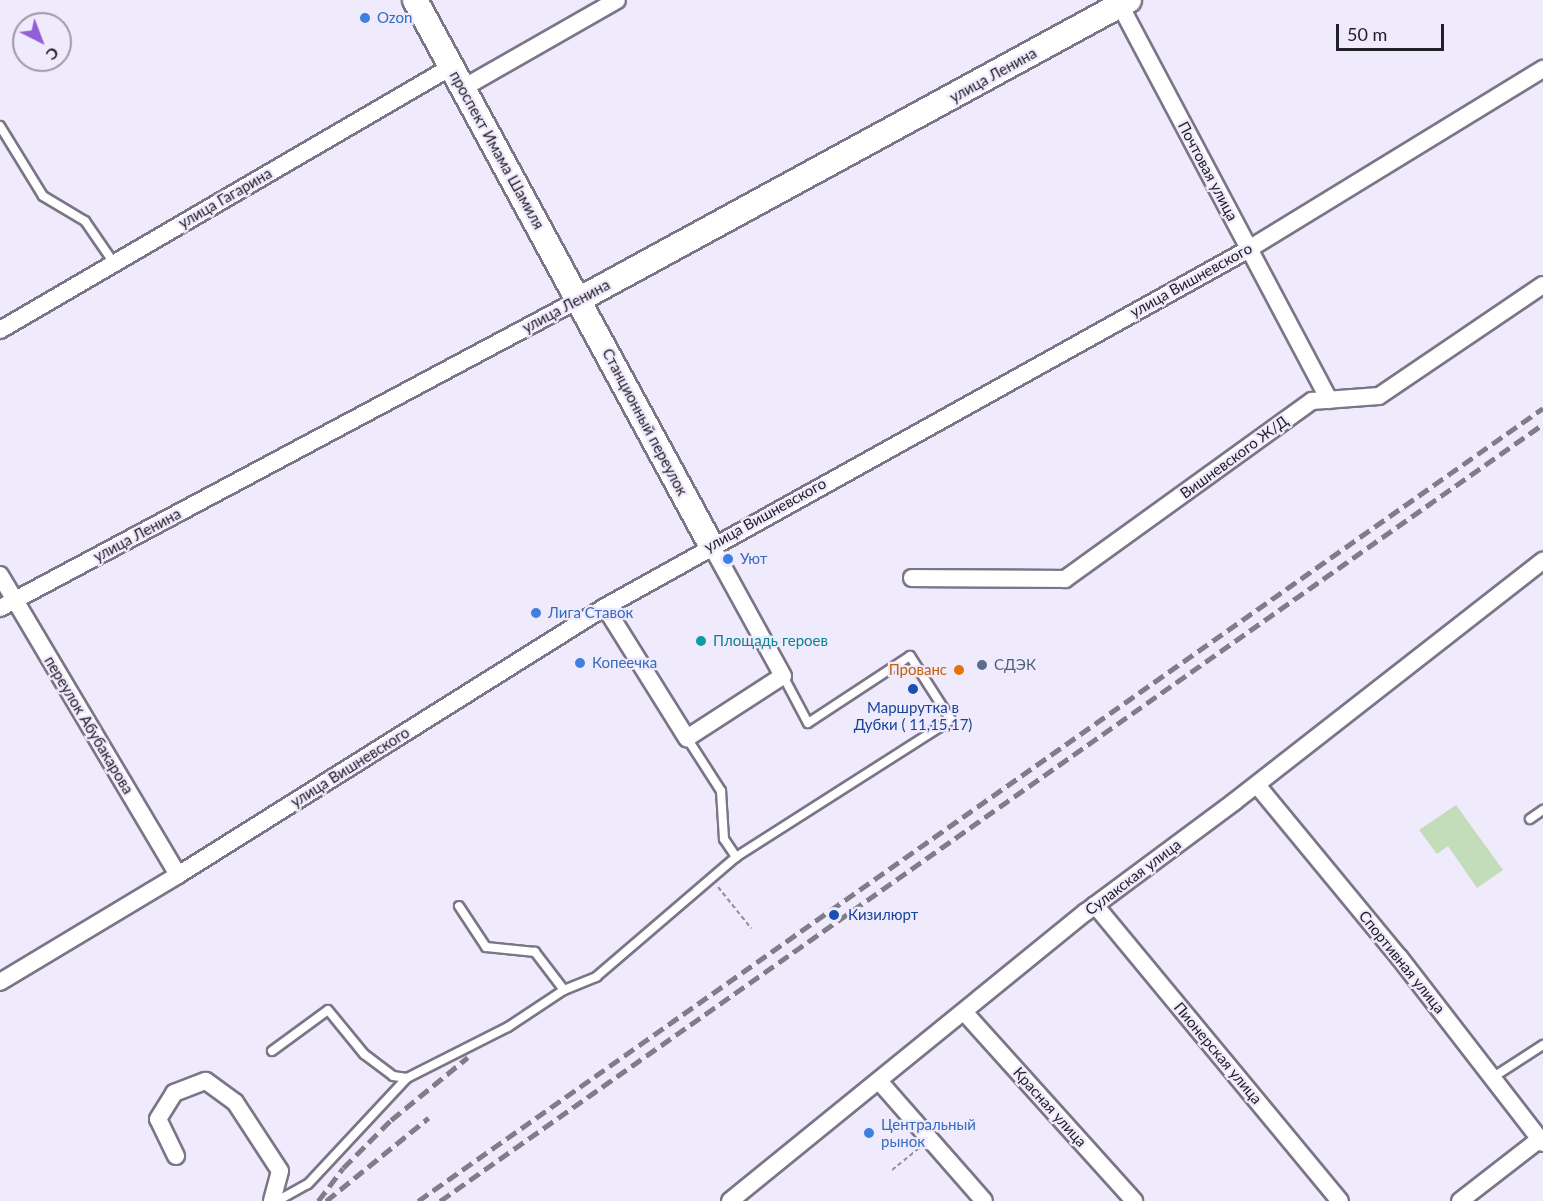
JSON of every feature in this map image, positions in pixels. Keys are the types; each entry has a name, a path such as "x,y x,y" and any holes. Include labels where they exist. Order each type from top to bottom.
{"street":[{"name":"проспект Имама Шамиля","path":"415,0 580,299"},
{"path":"463,88 617,0"},
{"name":"Почтовая улица","path":"1125,2 1249,249 1329,400"},
{"name":"улица Ленина","path":"8,604 580,299 1125,2"},
{"name":"улица Гагарина","path":"0,330 451,67"},
{"name":"улица Вишневского","path":"0,982 178,875 605,607 711,545 1249,249 1543,69"},
{"name":"Вишневского Ж/Д","path":"912,578 1065,579 1312,401 1379,396 1543,285"},
{"name":"Станционный переулок","path":"580,299 711,545"},
{"path":"605,607 687,738 783,676 711,545"},
{"name":"Сулакская улица","path":"730,1201 965,1013 1095,905 1257,785 1543,561"},
{"name":"переулок Абубакарова","path":"0,575 8,604 178,875"},
{"name":"Спортивная улица","path":"1257,785 1400,957 1541,1141"},
{"name":"Пионерская улица","path":"1095,905 1340,1201"},
{"name":"Красная улица","path":"965,1013 1134,1201"},
{"path":"176,1156 158,1119 174,1094 206,1081 235,1102 280,1171 272,1201"},
{"path":"879,1081 984,1201"},
{"path":"1460,1201 1541,1141"}],"lane":[{"path":"0,126 43,196 85,220 114,262"},
{"path":"277,1201 308,1184 407,1078 508,1027 564,990 596,977 736,857 951,720 910,656 808,723 783,676"},
{"path":"687,738 721,791 724,839 736,857"},
{"path":"1530,819 1543,810"},
{"path":"459,906 486,947 536,952 564,990"},
{"path":"272,1051 328,1010 364,1054 393,1076 407,1078"},
{"path":"1492,1078 1543,1045"}],"path":[{"path":"717,886 751,928"},
{"path":"892,1170 930,1139"}],"green space":[{"path":"1456,805 1503,870 1477,888 1448,846 1437,854 1419,830"}],"railway":[{"path":"418,1201 1543,408"},
{"path":"440,1201 1543,424"},
{"path":"318,1201 343,1168 391,1120 468,1057"},
{"path":"326,1201 428,1118"}],"place":[{"name":"Ozon","path":"365,18"},
{"name":"Уют","path":"728,559"},
{"name":"Лига Ставок","path":"536,613"},
{"name":"Площадь героев","path":"701,641"},
{"name":"Копеечка","path":"580,663"},
{"name":"СДЭК","path":"982,665"},
{"name":"Прованс","path":"959,670"},
{"name":"Маршрутка в Дубки ( 11,15,17)","path":"913,689"},
{"name":"Кизилюрт","path":"834,915"},
{"name":"Центральный рынок","path":"869,1133"}]}
